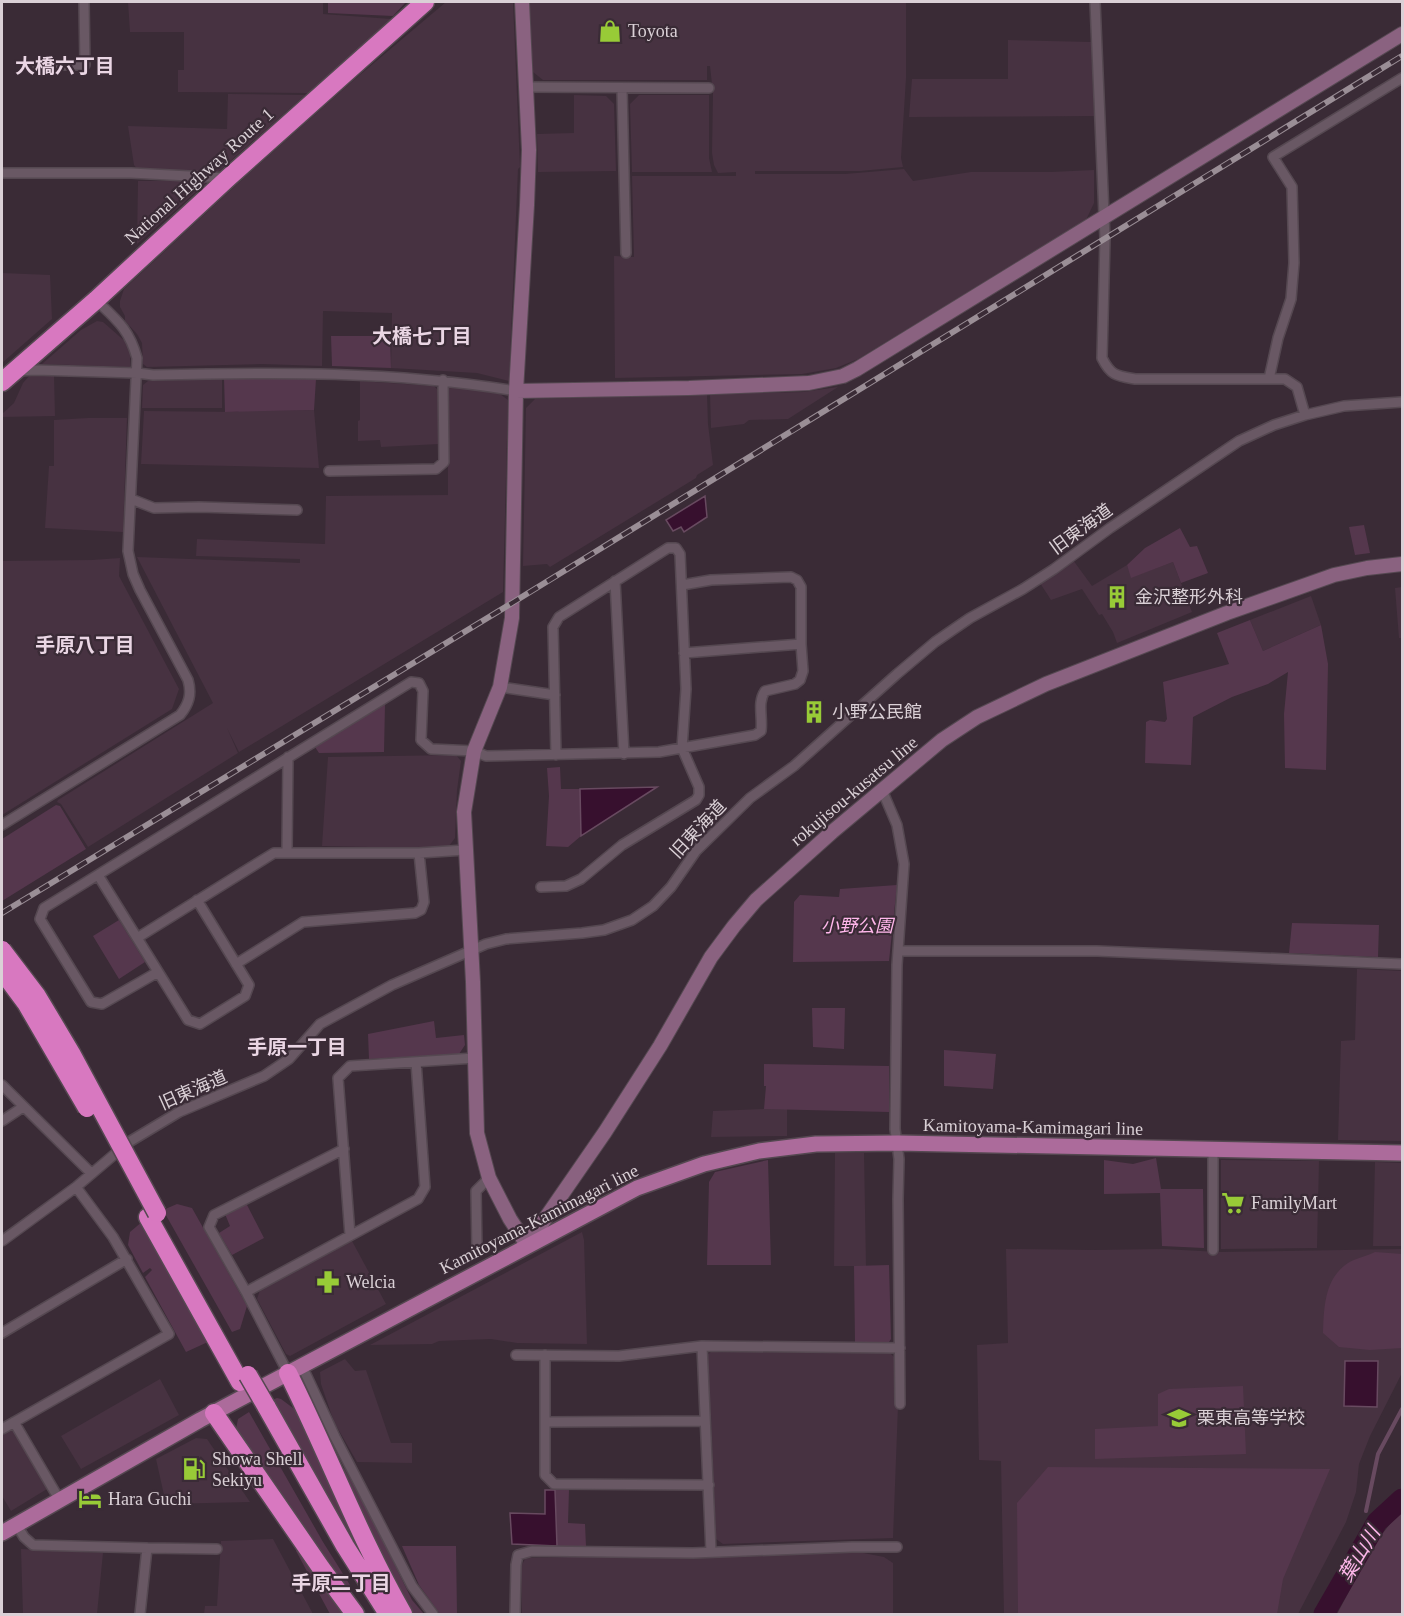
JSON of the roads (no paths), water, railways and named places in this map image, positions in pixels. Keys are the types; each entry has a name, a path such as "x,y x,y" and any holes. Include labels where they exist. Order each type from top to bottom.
{"highway":[{"name":"National Highway Route 1","path":"6,375 96,300 228,178 425,2"},
{"path":"2,950 43,1005 71,1053 153,1215"},
{"path":"2,971 26,1003 153,1215 262,1410 388,1614"},
{"path":"295,1369 306,1409 366,1543 403,1614"},
{"path":"262,1410 336,1553 377,1614"},
{"path":"214,1413 355,1614"}],"main road":[{"name":"Kamitoyama-Kamimagari line","path":"2,1533 214,1413 527,1245 637,1188 704,1164 759,1151 816,1144 898,1143 1402,1153"}],"street":[{"path":"38,65 85,65 84,2"},
{"path":"522,2 529,150 516,391 512,618 500,687 474,751 464,812 472,950 477,1133 489,1178 510,1219 527,1245"},
{"path":"1095,2 1105,239 1102,358 1108,371 1120,377 1136,379 1285,379 1298,387 1305,415"},
{"path":"6,375 35,370 153,375 258,372 327,374 443,380 516,391 809,383 843,376 1402,34"},
{"path":"1269,379 1278,338 1291,299 1294,263 1292,187 1273,157 1402,78"},
{"path":"525,87 709,88"},
{"path":"622,89 626,253"},
{"path":"2,173 131,173 228,178"},
{"path":"2,825 180,715 190,698 188,681 133,574 128,551 137,358 132,340 125,329 96,300"},
{"path":"329,471 436,469 444,462 443,380"},
{"name":"旧東海道","path":"2,1241 76,1187 129,1142 179,1112 264,1076 289,1059 320,1024 392,985 472,950 506,939 604,930 620,925 653,906 665,894 696,851 741,806 812,751 935,642 970,618 1054,569 1110,528 1239,441 1274,425 1305,415 1344,406 1402,402"},
{"path":"131,500 154,508 297,510"},
{"path":"541,887 566,886 581,879 622,845 696,800 699,795 699,787 682,748 686,689 680,554 676,548 668,548 615,581 559,617 553,627 556,755"},
{"name":"rokujisou-kusatsu line","path":"527,1245 605,1132 660,1046 711,957 734,926 756,900 831,832 942,740 977,717 1046,684 1227,613 1334,575 1402,564"},
{"path":"158,972 102,1004 91,1002 40,919 44,908 411,682 418,683 423,691 422,740 430,749 474,751 486,756 624,754 659,752 755,735 761,731 760,698 765,691 795,684 800,680 803,671 801,587 797,580 791,577 711,580 682,585"},
{"path":"615,581 624,754"},
{"path":"684,653 801,644"},
{"path":"500,687 555,695"},
{"path":"287,852 288,757"},
{"path":"882,790 897,825 904,864 898,951 895,1129 898,1143 900,1404"},
{"path":"137,938 274,853 419,853 465,850"},
{"path":"236,964 303,922 415,913 421,909 424,902 419,853"},
{"path":"98,875 188,1020 200,1024 246,996 249,985 197,900"},
{"path":"898,951 1097,951 1402,964"},
{"path":"350,1235 338,1078 350,1066 475,1058"},
{"path":"246,1292 418,1200 425,1187 416,1062"},
{"path":"2,1085 91,1173"},
{"path":"2,1120 23,1107"},
{"path":"344,1149 214,1215 209,1227 335,1437 412,1586 433,1614"},
{"path":"1213,1150 1213,1250"},
{"path":"477,1251 476,1191 489,1178"},
{"path":"2,1429 169,1334 113,1237 76,1187"},
{"path":"2,1333 126,1259"},
{"path":"516,1355 619,1356 702,1346 900,1348"},
{"path":"702,1346 711,1552"},
{"path":"545,1355 545,1475 554,1484 709,1485"},
{"path":"546,1422 705,1421"},
{"path":"14,1422 59,1499"},
{"path":"16,1524 24,1537 33,1545 217,1549"},
{"path":"515,1614 518,1556 532,1551 693,1553 897,1547"},
{"path":"140,1614 147,1548"}],"waterway":[{"path":"1366,1511 1378,1454 1402,1409"},
{"name":"葉山川","path":"1324,1614 1377,1522 1402,1499"},
{"name":"葉山川","path":"1368,1540 1377,1522"}],"railway":[{"path":"2,913 512,603 1402,56"}],"place":[{"name":"Toyota","path":"610,31"},
{"name":"金沢整形外科","path":"1117,597"},
{"name":"小野公民館","path":"814,712"},
{"name":"FamilyMart","path":"1233,1203"},
{"name":"Welcia","path":"328,1282"},
{"name":"栗東高等学校","path":"1179,1418"},
{"name":"Showa Shell Sekiyu","path":"194,1469"},
{"name":"Hara Guchi","path":"90,1499"}],"district":[{"name":"大橋六丁目","path":"65,66"},
{"name":"大橋七丁目","path":"422,336"},
{"name":"手原八丁目","path":"85,645"},
{"name":"手原一丁目","path":"297,1047"},
{"name":"手原二丁目","path":"341,1583"}],"park label":[{"name":"小野公園","path":"857,926"}]}
